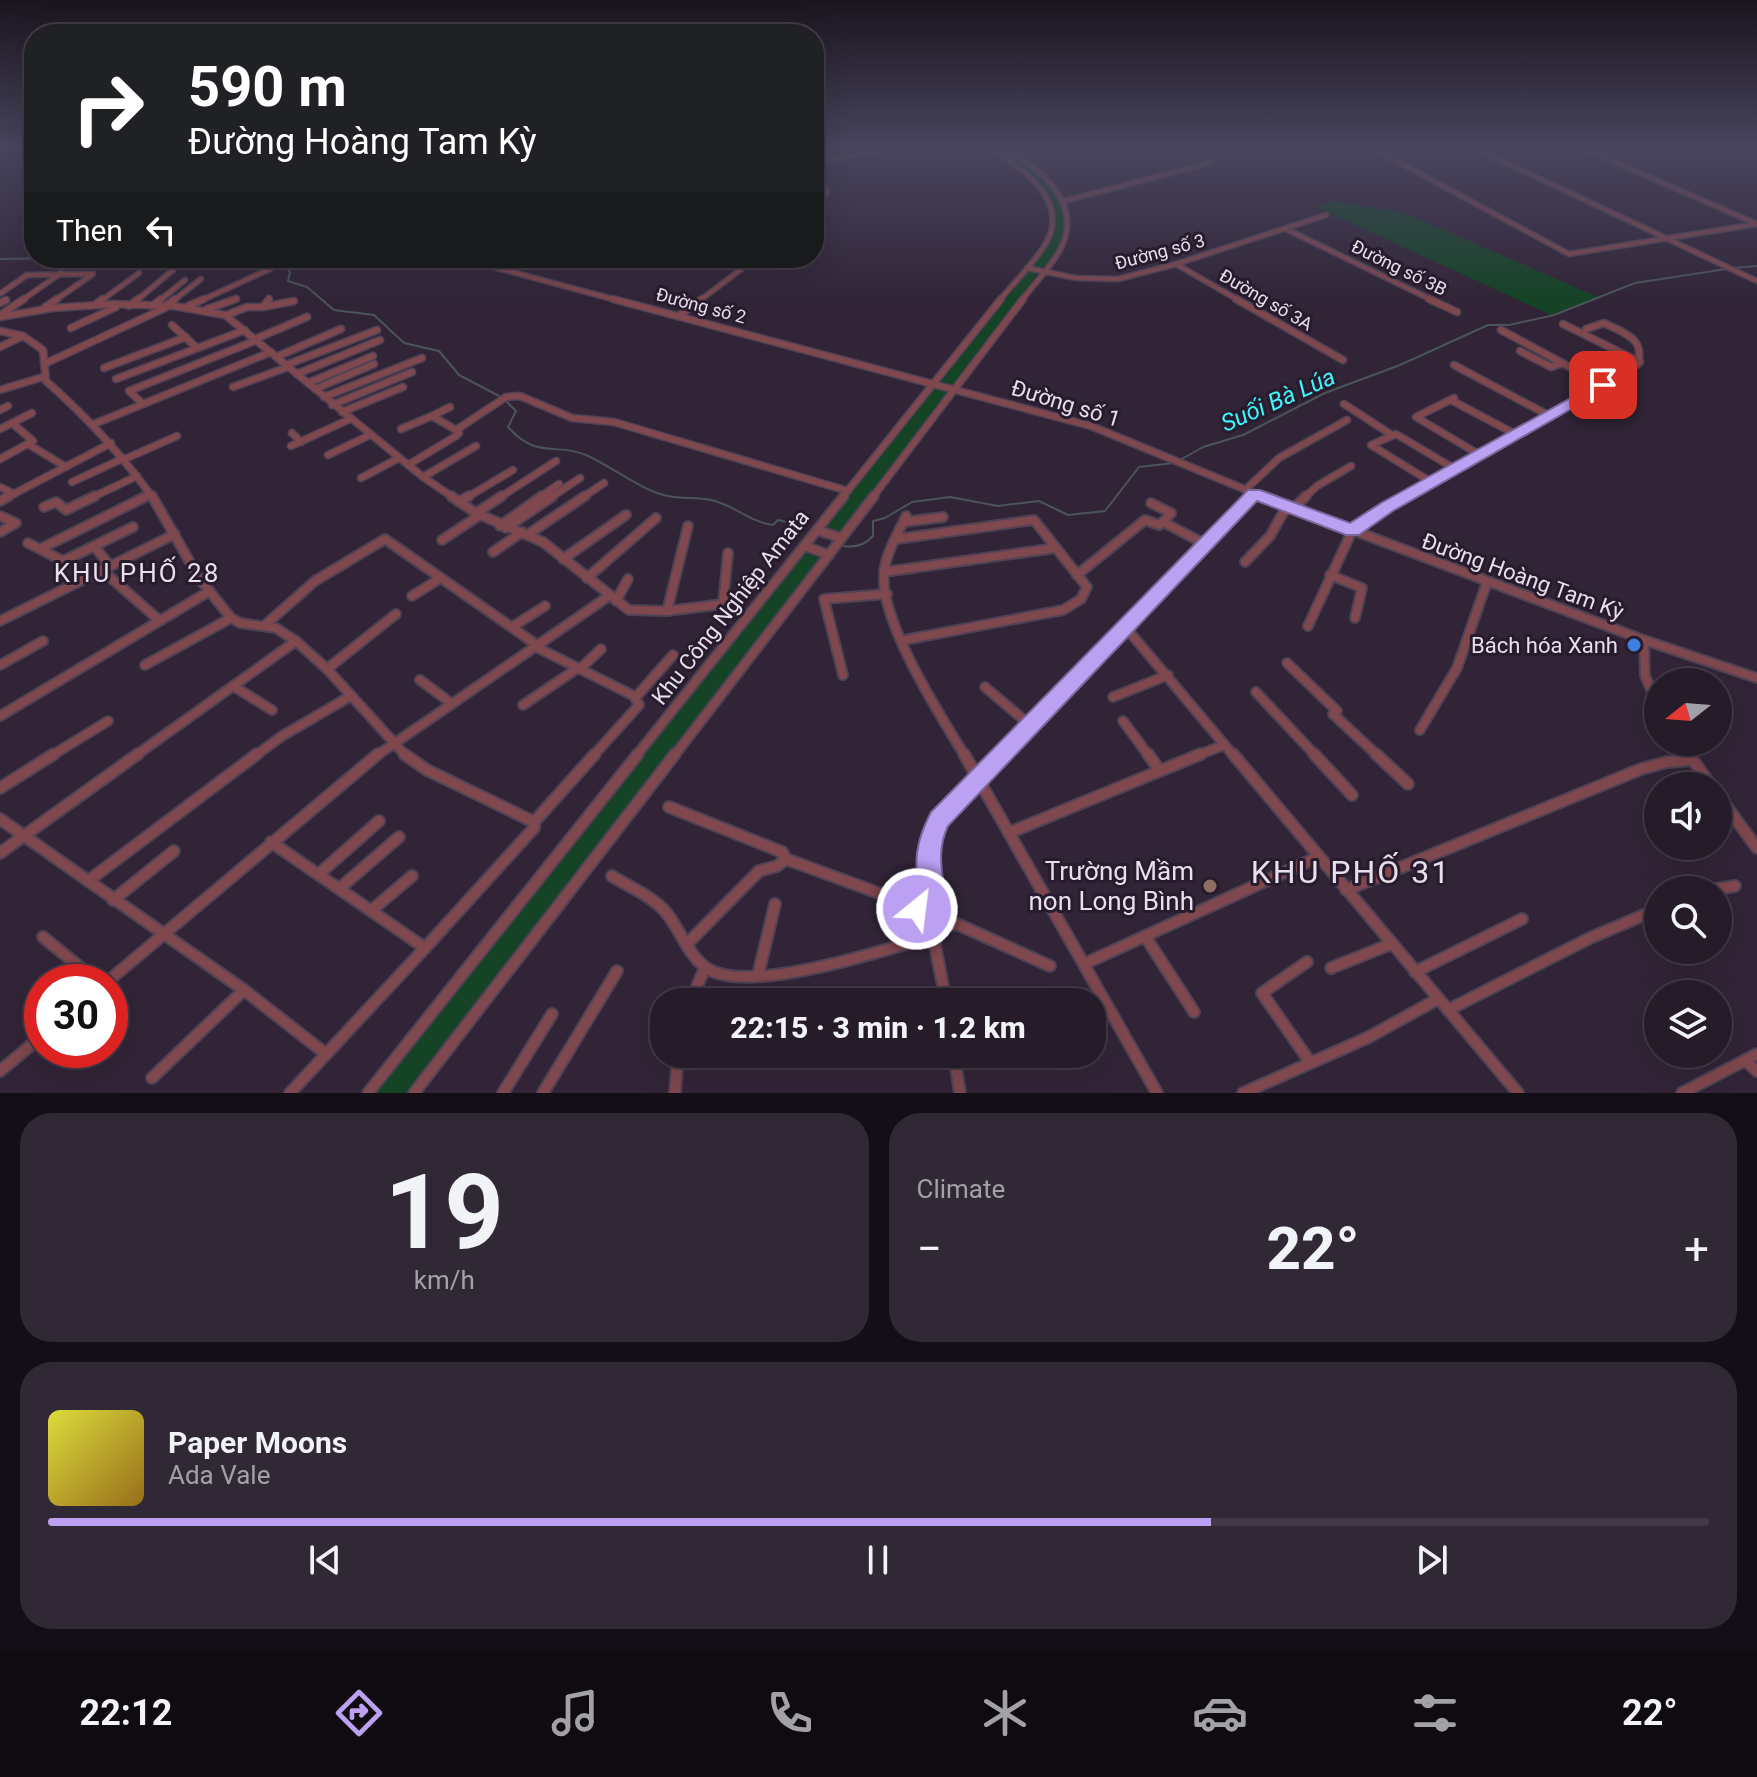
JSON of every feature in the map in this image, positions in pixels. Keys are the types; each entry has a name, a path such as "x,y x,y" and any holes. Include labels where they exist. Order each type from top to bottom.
{"street":[{"name":"Khu Công Nghiệp Amata","path":"368,1093 1027,268 1050,234 1051,210 1046,200"},
{"path":"1469,200 1569,254 1757,224"},
{"path":"1583,200 1757,284"},
{"path":"1702,200 1757,224"},
{"name":"Khu Công Nghiệp Amata","path":"414,1093 829,555 1043,271 1065,239 1068,218 1064,201"},
{"name":"Đường số 3","path":"1027,268 1076,278 1112,279 1176,264 1326,215"},
{"name":"Đường số 3B","path":"1286,229 1457,312"},
{"name":"Đường số 3A","path":"1176,264 1343,360"},
{"name":"Đường số 2","path":"499,268 955,389"},
{"path":"680,315 743,268"},
{"path":"186,307 270,269"},
{"path":"129,306 173,270"},
{"path":"0,316 61,273"},
{"path":"94,306 139,273"},
{"path":"1,293 27,275 93,274 43,308"},
{"path":"44,364 166,307 201,279"},
{"path":"152,306 185,280"},
{"path":"263,307 269,298"},
{"path":"205,310 236,299"},
{"path":"225,315 247,307 294,301"},
{"path":"0,316 43,308 94,306 186,307 225,315 423,477 478,514 525,534 629,610 667,611 724,603 728,553"},
{"path":"71,328 117,306"},
{"path":"143,404 129,391 307,317"},
{"path":"1586,329 1604,323 1634,337 1641,352 1640,362"},
{"path":"1563,324 1640,362"},
{"path":"172,325 197,348"},
{"path":"94,424 341,329"},
{"path":"116,379 245,330"},
{"path":"233,387 377,330"},
{"path":"1501,330 1603,385"},
{"path":"0,331 23,336 43,350 43,377"},
{"path":"0,347 23,336"},
{"path":"104,368 186,337"},
{"path":"297,374 380,340"},
{"path":"1520,351 1551,367 1563,363"},
{"path":"324,397 422,358"},
{"path":"311,386 373,360"},
{"path":"1308,626 1352,531 1640,362"},
{"path":"1454,365 1548,415"},
{"path":"332,405 412,372"},
{"path":"0,390 43,377"},
{"path":"43,377 94,424 125,459 151,494 208,592 231,618 276,628 296,641 327,669 392,743 427,770 478,792 534,822"},
{"path":"342,412 403,387"},
{"name":"Đường số 1","path":"955,389 1091,426 1189,466"},
{"path":"456,430 504,399 520,396 572,418 614,422 848,491"},
{"path":"1480,455 1416,417 1452,399 1515,434"},
{"path":"1344,404 1392,435"},
{"path":"0,410 8,406"},
{"path":"401,429 450,407"},
{"path":"0,429 32,413"},
{"path":"408,465 459,433 432,416"},
{"path":"291,446 350,419"},
{"path":"944,988 927,857 931,837 940,819 1127,629 1250,492 1268,466 1316,434 1347,420"},
{"path":"0,459 33,439 12,423"},
{"path":"292,433 301,442"},
{"path":"1431,482 1371,446 1397,434 1455,469"},
{"path":"328,455 370,435"},
{"path":"72,482 98,467 125,459 177,436"},
{"path":"0,501 111,443"},
{"path":"28,444 66,467"},
{"path":"423,477 476,446"},
{"path":"361,478 399,458"},
{"path":"442,540 556,461"},
{"name":"Đường Hoàng Tam Kỳ","path":"1189,466 1290,508 1487,582 1757,678"},
{"path":"1245,562 1270,536 1290,508 1351,466"},
{"path":"459,502 513,470"},
{"path":"44,507 56,502 66,510 137,476"},
{"path":"503,527 580,478"},
{"path":"493,552 604,483"},
{"path":"503,527 559,484"},
{"path":"0,487 14,494"},
{"path":"42,548 151,494"},
{"path":"1077,575 1141,521 1159,525 1171,513 1151,503"},
{"path":"563,559 626,515"},
{"path":"0,516 16,523 0,532"},
{"path":"943,517 905,519 884,572 887,594 904,640 935,706 1011,832 1157,1093"},
{"path":"587,578 656,518"},
{"path":"897,539 1034,520 1041,525 1087,590 1081,599 1063,610 904,640"},
{"path":"1163,522 1205,544"},
{"path":"667,611 688,526"},
{"path":"28,543 63,561 133,527"},
{"path":"817,530 841,538"},
{"path":"0,621 175,534"},
{"path":"264,626 315,581 385,539 535,646 636,697 639,705 534,822 534,828 499,869 290,1093"},
{"path":"94,546 106,568 160,621"},
{"path":"805,546 829,555"},
{"path":"884,572 1056,548"},
{"path":"1330,575 1362,588 1355,618"},
{"path":"412,596 441,578"},
{"path":"128,964 392,743 535,646 613,598 628,579"},
{"path":"1420,730 1446,691 1487,582"},
{"path":"3,711 208,592"},
{"path":"843,675 824,599 887,594"},
{"path":"512,627 545,606"},
{"path":"327,669 396,614"},
{"path":"145,665 231,618"},
{"path":"1127,629 1518,1093"},
{"path":"1644,640 1645,668"},
{"path":"0,665 43,641"},
{"path":"0,853 296,641"},
{"path":"523,705 579,668 601,649"},
{"path":"636,697 673,655"},
{"path":"1287,663 1408,784"},
{"path":"1113,697 1168,675"},
{"path":"420,680 451,703"},
{"path":"233,686 272,710"},
{"path":"985,687 1031,726"},
{"path":"1256,692 1352,795"},
{"path":"88,881 282,736 349,697"},
{"path":"0,788 108,721"},
{"path":"1123,721 1160,771"},
{"path":"1011,832 1224,745"},
{"path":"1690,756 1701,772"},
{"path":"1346,890 1622,777 1644,769 1692,760"},
{"path":"669,807 782,852 786,859 933,913"},
{"path":"1732,814 1757,848"},
{"path":"0,819 244,990 326,1054"},
{"path":"319,874 379,821"},
{"path":"340,888 399,837"},
{"path":"271,842 425,948"},
{"path":"113,900 174,851"},
{"path":"1084,964 1318,857"},
{"path":"689,942 759,871 777,866 786,859"},
{"path":"372,910 412,876"},
{"path":"612,876 662,909 705,968 717,974 758,975 859,959 957,924 1050,966"},
{"path":"758,975 775,904"},
{"path":"1448,1010 1590,938 1644,915"},
{"path":"1415,972 1522,919"},
{"path":"1145,936 1194,1012"},
{"path":"43,937 76,964"},
{"path":"1331,968 1391,944"},
{"path":"1307,962 1262,993 1310,1062"},
{"path":"696,988 705,968"},
{"path":"543,1093 617,971"},
{"path":"152,1078 244,990"},
{"path":"1243,1093 1382,1030 1438,999"},
{"path":"503,1093 552,1014"},
{"path":"0,1071 24,1051"},
{"path":"1682,1093 1757,1054"},
{"path":"1745,1060 1757,1071"},
{"path":"675,1093 677,1068"},
{"path":"956,1068 960,1093"}],"green space":[{"path":"1050,200 1060,200 1065,226 1062,239 1041,270 1030,268 1052,236 1055,221"},
{"path":"1333,201 1405,213 1598,297 1551,315 1316,207"},
{"path":"1029,269 1040,271 953,388 937,384"},
{"path":"936,386 952,389 842,532 825,526"},
{"path":"804,552 822,559 406,1093 375,1093"}],"waterway":[{"path":"0,259 24,259"},
{"name":"Suối Bà Lúa","path":"1732,268 1757,266"},
{"path":"287,268 290,272 288,281 307,287 334,310 374,315 404,343 439,351 459,375 501,397"},
{"name":"Suối Bà Lúa","path":"1180,460 1203,447 1243,435 1325,393 1400,365 1488,325 1509,325 1554,315 1635,283 1726,269"},
{"path":"506,401 516,411 508,427 528,443 586,455 658,493 711,500 765,523 773,525 778,520 787,522 792,530 797,531"},
{"name":"Suối Bà Lúa","path":"843,546 867,542 873,536 873,521 885,518 912,502 950,497 998,506 1039,501 1068,515 1105,511 1139,467 1174,463"}],"place":[{"name":"Bách hóa Xanh","path":"1634,645"},
{"name":"Trường Mầm non Long Bình","path":"1210,886"}],"district":[{"name":"KHU PHỐ 28","path":"137,573"},
{"name":"KHU PHỐ 31","path":"1351,872"}],"route":[{"path":"917,909 933,913 927,882 927,857 931,837 940,819 1127,629 1254,494 1352,531 1387,507 1603,385"}]}
